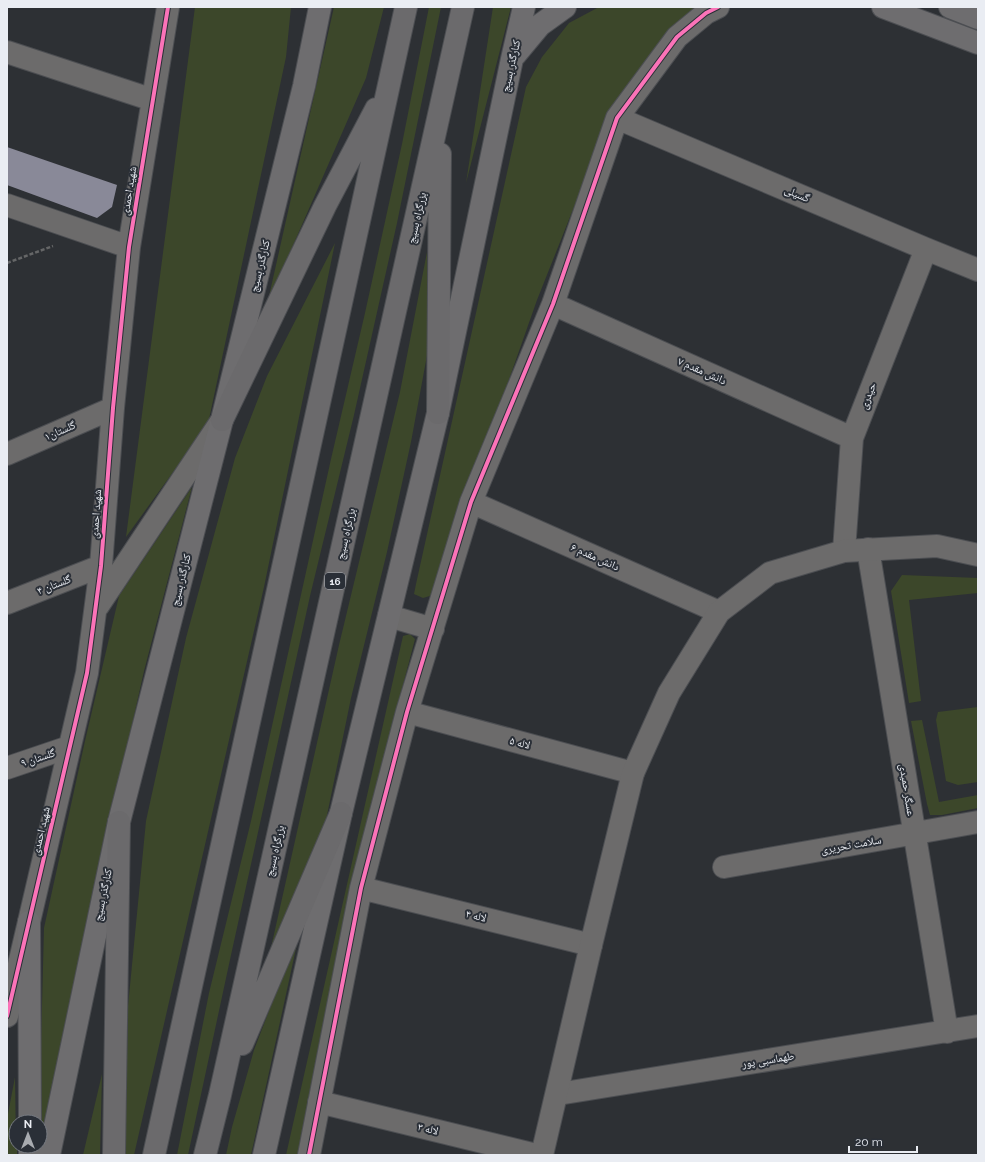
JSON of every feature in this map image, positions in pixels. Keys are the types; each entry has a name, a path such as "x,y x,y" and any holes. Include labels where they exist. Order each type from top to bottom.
{"highway":[{"path":"154,1155 406,7"},
{"name":"بزرگراه بسیج","path":"206,1155 441,112 463,7"},
{"path":"222,420 325,206 390,83"},
{"path":"438,413 441,112"},
{"path":"220,1095 341,813"},
{"path":"114,1155 119,822"}],"main road":[{"name":"کنارگذر بسیج","path":"49,1155 119,822 222,420 302,94 320,7"},
{"name":"کنارگذر بسیج","path":"264,1155 341,813 438,413 524,7"},
{"path":"512,59 540,25 565,7"},
{"path":"883,7 978,43"},
{"path":"950,7 978,18"},
{"path":"29,922 30,1114"}],"street":[{"name":"شهید احمدی","path":"7,1016 87,673 96,610 113,408 129,247 168,7"},
{"path":"309,1155 361,888 407,712 471,502 553,304 617,118 677,37 706,13 718,7"},
{"path":"7,52 153,100"},
{"name":"گسیلی","path":"617,118 978,270"},
{"path":"7,205 129,247"},
{"name":"حیدری","path":"844,551 852,438 926,249"},
{"name":"دانش مقدم ۷","path":"553,304 852,438"},
{"name":"گلستان۱","path":"7,454 113,408"},
{"path":"96,610 222,420"},
{"name":"دانش مقدم ۶","path":"471,502 719,612"},
{"path":"542,1155 558,1094 591,945 633,773 669,693 719,612 770,572 844,551 937,546 978,555"},
{"name":"عسگر حمیدی","path":"868,549 947,1032"},
{"name":"گلستان ۴","path":"7,603 100,566"},
{"path":"389,616 432,629"},
{"name":"لاله ۵","path":"407,712 633,773"},
{"name":"گلستان ۹","path":"7,768 69,747"},
{"name":"سلامت تحریری","path":"724,867 978,822"},
{"name":"لاله ۴","path":"361,888 591,945"},
{"name":"طهماسبی پور","path":"558,1094 978,1026"},
{"name":"لاله ۳","path":"319,1102 536,1155"}],"path":[{"path":"7,263 88,233"}],"green space":[{"path":"195,7 291,7 286,57 208,424 126,537"},
{"path":"334,7 384,7 366,78 267,305"},
{"path":"429,7 441,7 397,223 354,415 310,596 188,1155 177,1155 209,993 251,821 331,459 365,313 402,144"},
{"path":"493,7 511,7 466,183"},
{"path":"599,7 704,7 591,164 537,300 433,595 423,598 414,594 416,584 526,87 542,57 569,23"},
{"path":"335,243 264,587 134,1155 125,1155 128,1006 146,821 186,638 235,458 267,376"},
{"path":"427,252 428,350 411,442 387,552 351,698 325,825 270,952 339,645 400,392"},
{"path":"192,487 144,671 48,1117 48,1114 39,1114 44,928 85,741 119,596"},
{"path":"902,575 978,578 978,593 909,600 921,701 909,703 891,591"},
{"path":"410,634 415,639 381,769 302,1155 286,1155 403,636"},
{"path":"978,707 978,782 958,785 946,781 936,720 938,712"},
{"path":"922,720 939,802 978,795 978,808 942,815 930,815 911,721"},
{"path":"300,930 251,1155 226,1155 232,1127 254,1050"},
{"path":"102,1074 100,1155 83,1155"},
{"path":"15,1077 16,1114 8,1114 8,1154 17,1155 7,1155 7,1119"}],"building":[{"path":"7,147 117,185 112,207 97,218 7,185"}],"cycle path":[{"path":"7,1016 87,673 101,566 113,408 129,247 168,7"},
{"path":"309,1155 361,888 407,712 471,502 553,304 617,118 677,37 706,13 718,7"}]}
